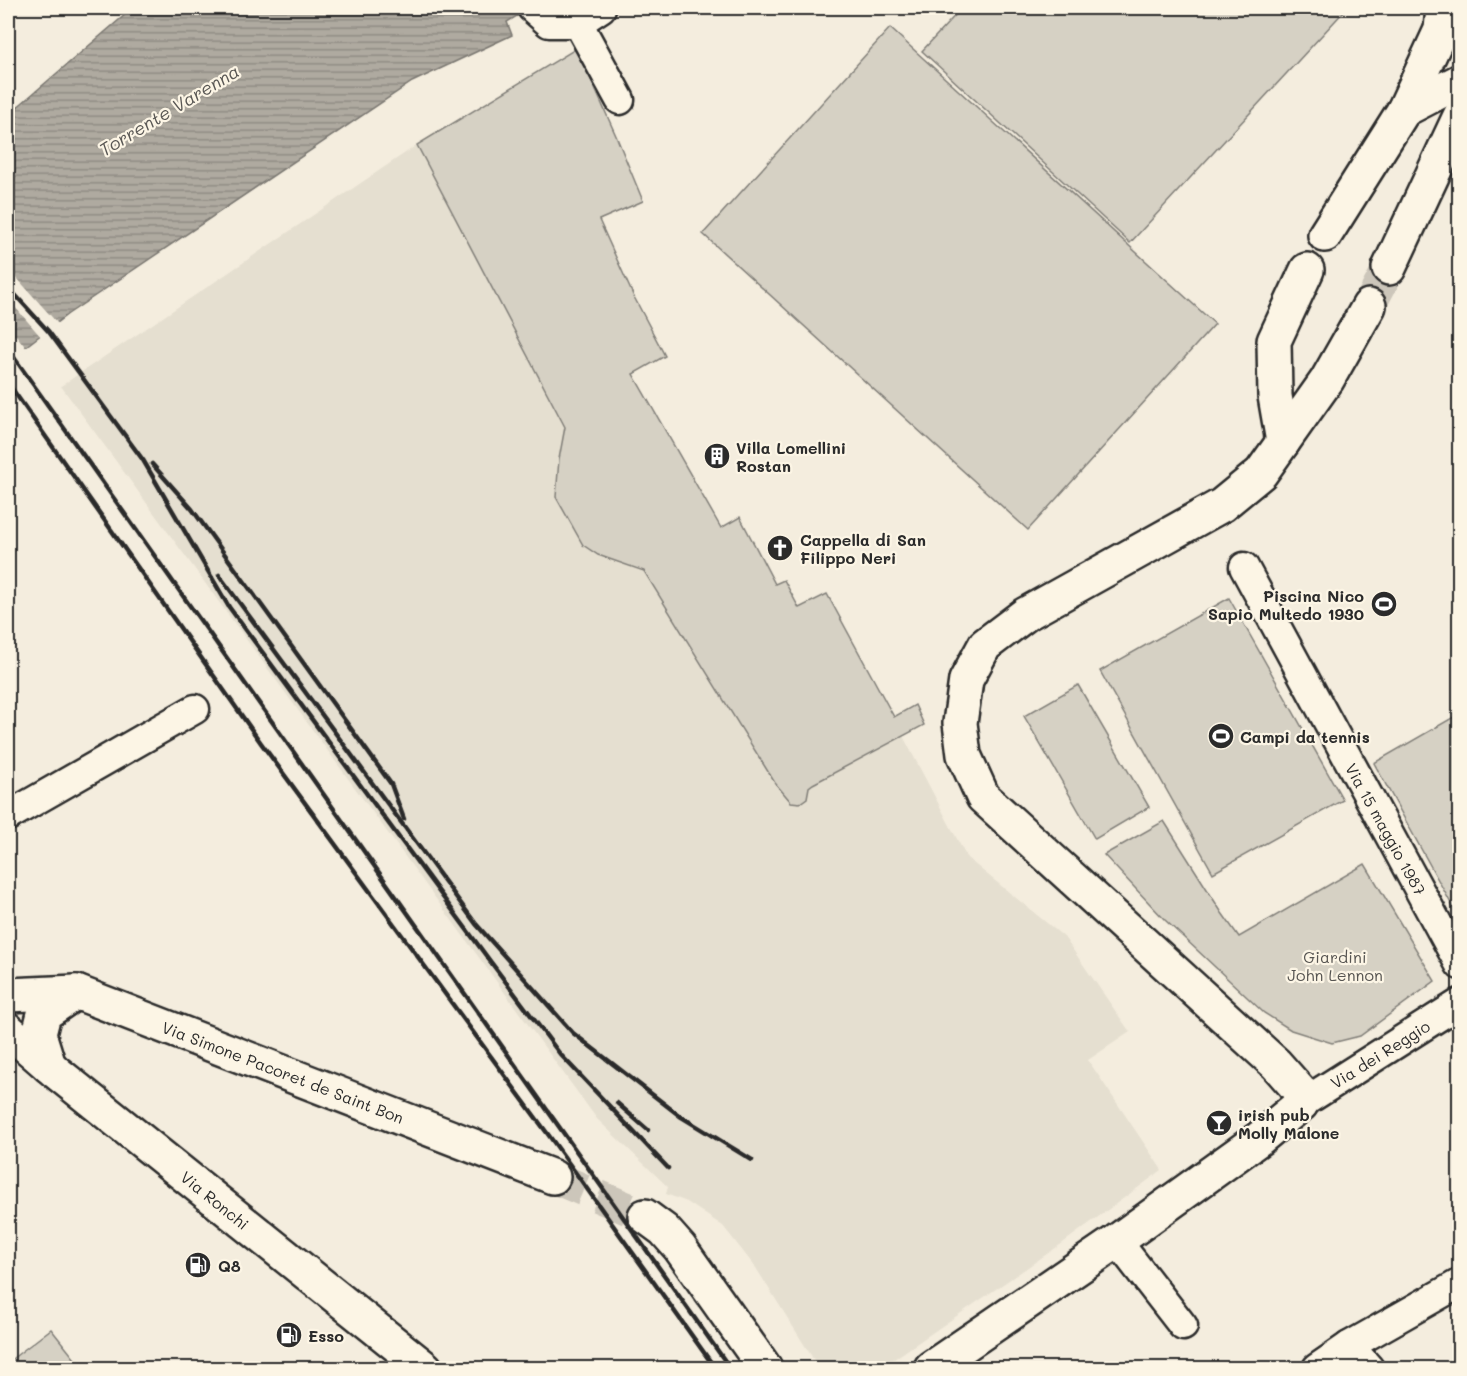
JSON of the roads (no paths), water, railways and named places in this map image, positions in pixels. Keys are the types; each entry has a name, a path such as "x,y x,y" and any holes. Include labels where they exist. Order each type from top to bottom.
{"main road":[{"path":"1325,235 1404,110 1441,30 1443,8"},
{"path":"1404,110 1460,81"},
{"path":"1389,268 1460,116"},
{"path":"1424,192 1460,157"},
{"path":"1282,442 1275,396 1274,341 1307,270"},
{"path":"931,1368 1117,1241 1260,1138 1300,1104 1299,1090 1276,1064 983,797 964,754 960,723 966,680 985,645 1026,614 1222,505 1261,473 1327,381 1369,306"},
{"path":"49,1066 39,1034 44,1014 76,992"},
{"name":"Via Simone Pacoret de Saint Bon","path":"8,995 76,992 553,1177"},
{"name":"Via Ronchi","path":"8,1030 49,1066 425,1368"},
{"path":"645,1216 664,1230 680,1248 765,1368"}],"street":[{"path":"533,9 549,23 589,15 620,100"},
{"name":"Via 15 maggio 1987","path":"1244,567 1460,965"},
{"path":"8,816 195,710"},
{"name":"Via dei Reggio","path":"1300,1104 1460,1003"},
{"path":"1117,1241 1183,1326"},
{"path":"1317,1368 1349,1346 1460,1283"},
{"path":"1349,1346 1369,1368"}],"water":[{"name":"Torrente Varenna","path":"133,8 530,8 507,22 512,35 412,82 68,314 8,360 8,115"}],"tunnel":[{"path":"1369,306 1389,268"},
{"path":"553,1177 645,1216"}],"railway":[{"path":"8,287 49,332 143,460 229,607 490,961 560,1054 668,1168"},
{"path":"8,349 730,1368"},
{"path":"8,383 261,743 550,1137 715,1368"},
{"path":"152,464 192,509 391,784 404,819"},
{"path":"219,575 476,924 573,1033 680,1116 752,1160"},
{"path":"617,1103 648,1130"}],"place":[{"name":"Villa Lomellini Rostan","path":"717,456"},
{"name":"Cappella di San Filippo Neri","path":"780,548"},
{"name":"Piscina Nico Sapio Multedo 1930","path":"1384,604"},
{"name":"Campi da tennis","path":"1221,736"},
{"name":"irish pub Molly Malone","path":"1219,1123"},
{"name":"Q8","path":"198,1265"},
{"name":"Esso","path":"289,1335"}],"park label":[{"name":"Giardini John Lennon","path":"1335,965"}]}
